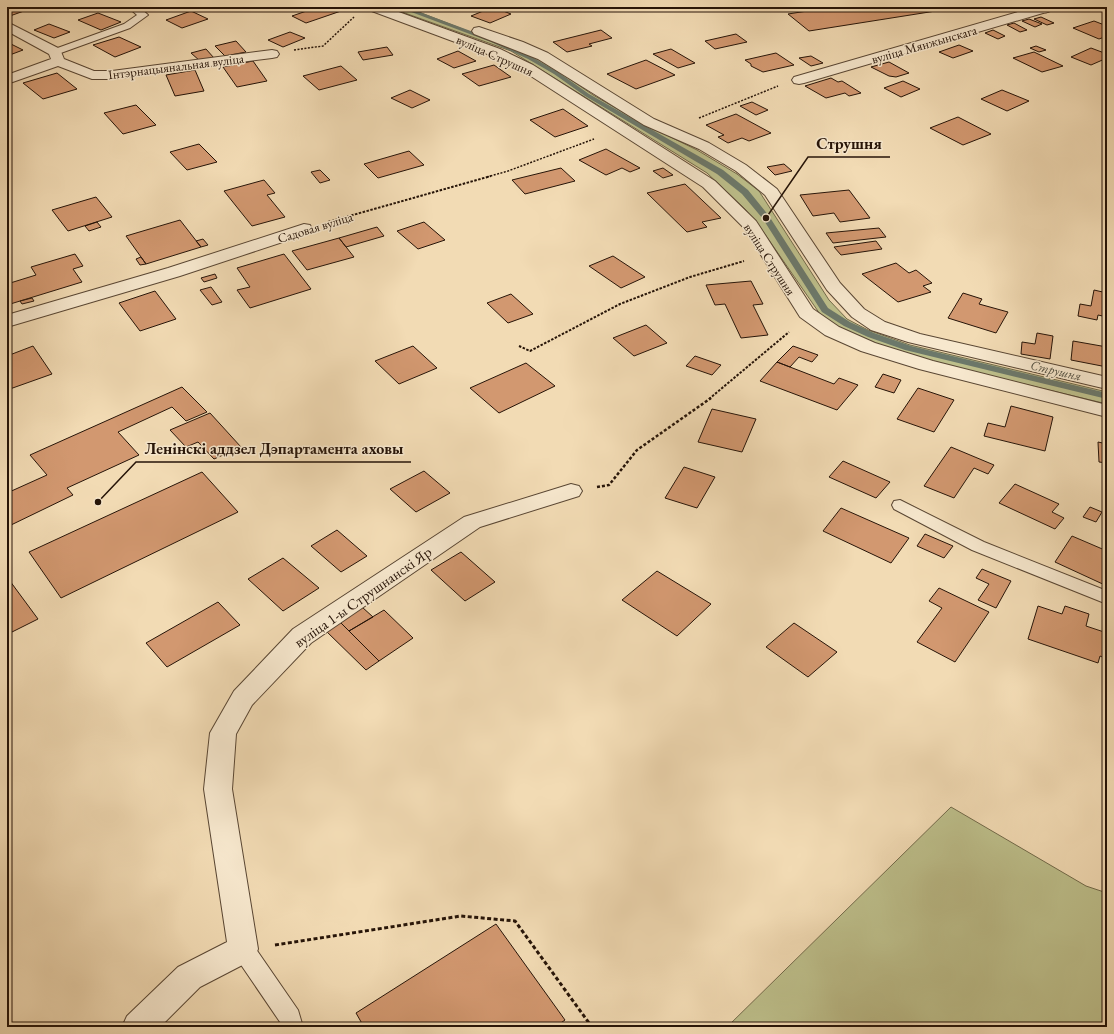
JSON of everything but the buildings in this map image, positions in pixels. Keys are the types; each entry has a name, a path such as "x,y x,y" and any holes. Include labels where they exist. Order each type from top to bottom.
{"street":[{"name":"вуліца Струшня","path":"373,7 495,52 528,68 709,184 750,225 806,314 832,331 868,347 926,365 1107,411"},
{"name":"вуліца Струшня","path":"417,7 543,56 649,122 704,146 741,168 771,192 833,286 858,313 878,326 915,338 1107,383"},
{"name":"вуліца Мянжынскага","path":"800,80 1041,8"},
{"name":"Інтэрнацыянальная вуліца","path":"7,26 92,75 112,75 272,54"},
{"path":"7,80 57,56"},
{"name":"Садовая вуліца","path":"7,321 174,272 304,229"},
{"name":"вуліца 1-ы Струшнанскі Яр","path":"243,950 218,789 223,733 243,698 302,636 472,522 498,512 532,504 571,491"},
{"path":"138,1027 189,977 243,950"}],"lane":[{"path":"57,56 127,26 143,15 133,7"},
{"path":"900,505 978,546 1107,598"},
{"path":"243,950 290,1018 292,1027"}],"path":[{"path":"272,54 323,46 351,19 373,7"},
{"path":"724,108 782,85"},
{"name":"Садовая вуліца","path":"304,229 508,170 622,128"},
{"path":"519,346 530,351 620,304 690,277 768,254"},
{"path":"609,484 637,450 717,394 794,327 806,314"},
{"path":"243,950 461,916 515,920 592,1027"}],"green space":[{"path":"388,7 406,7 532,56 561,73 593,95 638,121 697,150 737,174 759,191 829,300 847,319 868,330 910,345 1107,392 1107,404 945,365 885,347 837,327 822,317 762,230 745,209 707,173 511,51"},
{"path":"951,807 1086,886 1107,893 1107,1027 727,1027"}],"waterway":[{"name":"Струшня","path":"401,7 493,41 530,58 556,73 587,95 720,172 745,192 766,218 825,310 847,324 871,335 908,348 1107,396"}],"place":[{"name":"Струшня","path":"766,218"},
{"name":"Ленінскі аддзел Дэпартамента аховы","path":"98,502"}]}
